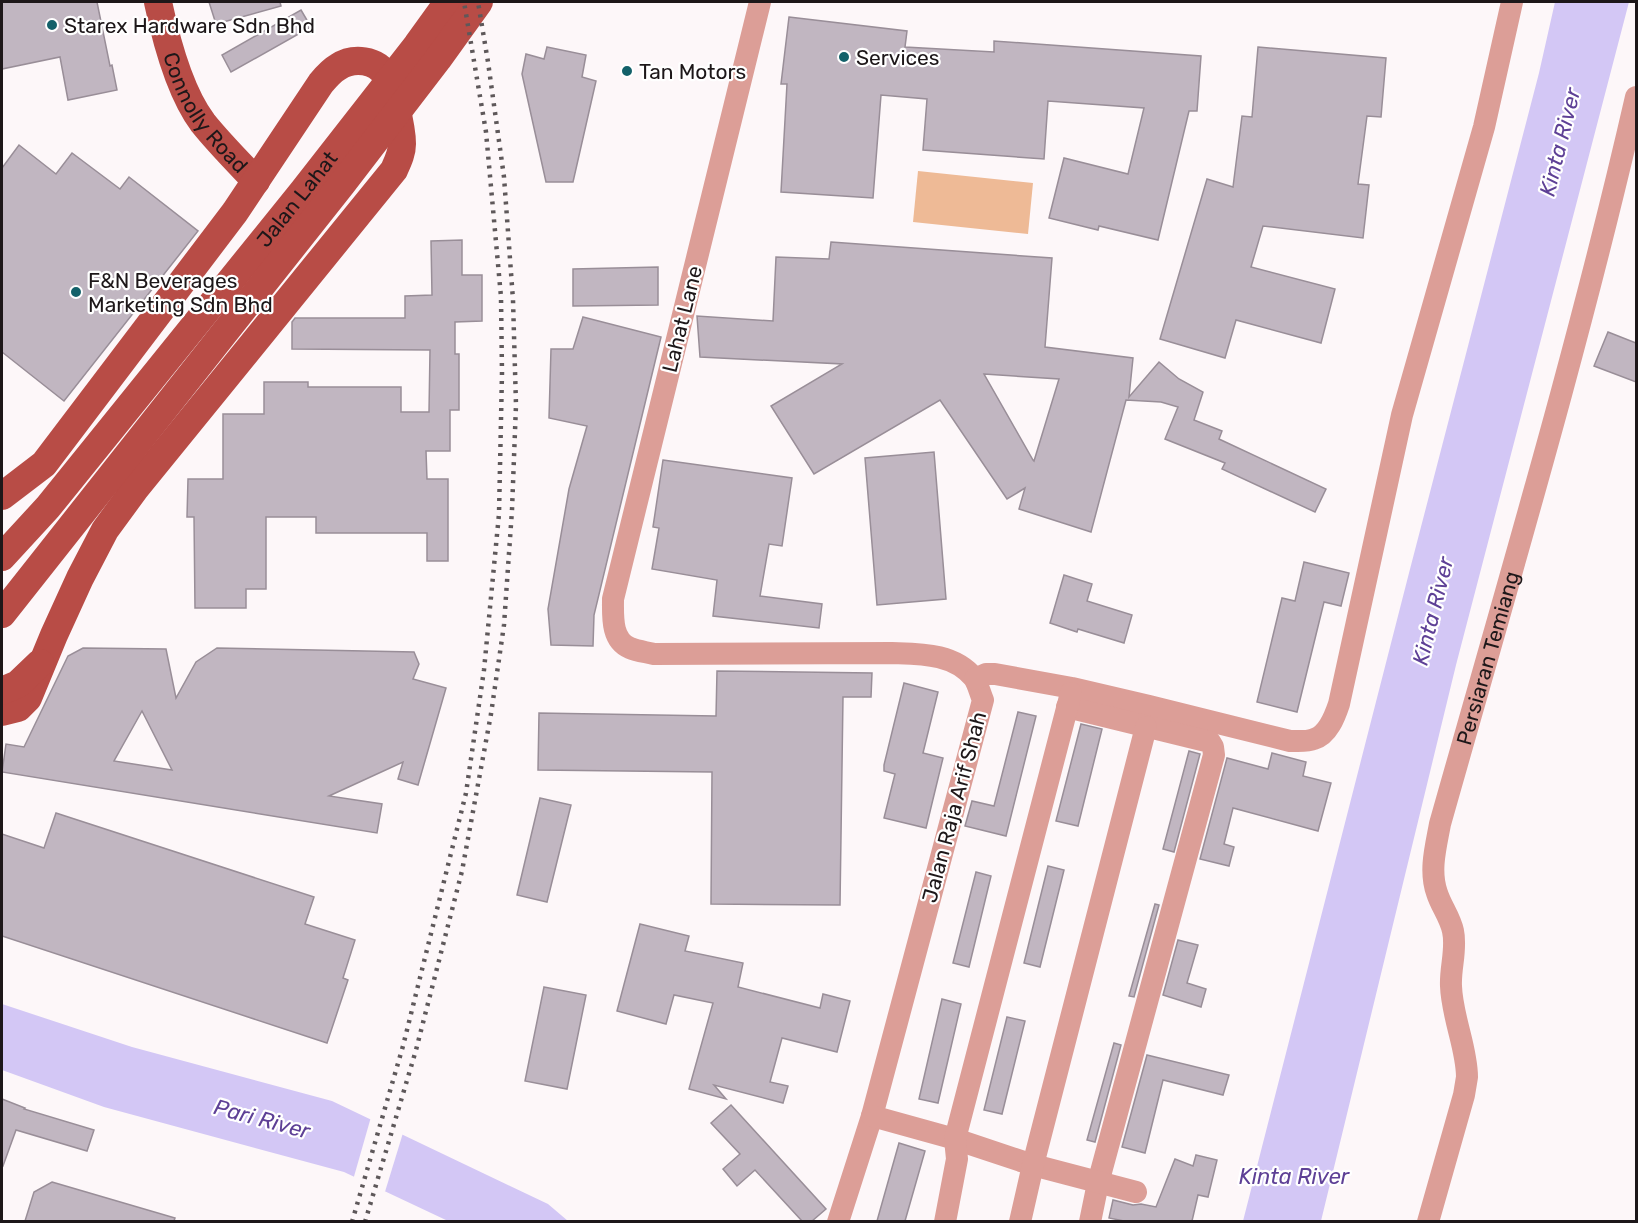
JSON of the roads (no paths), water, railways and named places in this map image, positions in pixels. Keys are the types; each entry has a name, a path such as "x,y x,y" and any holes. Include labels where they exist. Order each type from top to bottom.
{"main road":[{"name":"Connolly Road","path":"158,2 171,55 184,88 202,121 256,181"},
{"name":"Jalan Lahat","path":"2,557 48,507 310,182 448,2"},
{"name":"Jalan Lahat","path":"2,614 342,184 479,2"},
{"path":"2,496 44,464 235,212 321,83 339,66 361,60 380,69 386,76 400,125 401,154 394,170 135,489 105,530 80,578 28,698 18,708 2,712"},
{"path":"2,691 18,684 31,674 47,654"}],"street":[{"name":"Lahat Lane","path":"617,637 613,624 613,599 760,2"},
{"path":"1069,698 1149,706 1290,741 1316,739 1335,717 1402,415 1484,127 1512,2"},
{"name":"Persiaran Temiang","path":"1428,1221 1464,1095 1467,1077 1452,998 1453,932 1434,882 1436,843 1520,542 1626,184 1636,97"},
{"name":"Jalan Raja Arif Shah","path":"617,637 627,647 654,654 928,654 955,662 975,679 983,700 872,1116 838,1221"},
{"path":"975,679 986,674 995,674 1069,698 1146,727 1210,742 1213,747 1214,755 1098,1183 1090,1221"},
{"path":"945,1221 957,1159 955,1139 1069,698"},
{"path":"1020,1221 1146,727"},
{"path":"872,1116 955,1139 1033,1165 1136,1192"}],"water":[{"name":"Kinta River","path":"1555,2 1629,2 1456,665 1321,1221 1243,1221 1539,73"},
{"name":"Pari River","path":"2,1004 132,1047 332,1101 548,1204 568,1221 448,1221 344,1172 104,1107 2,1070"}],"railway":[{"path":"352,1222 403,1046 466,793 484,670 499,514 501,297 486,132 464,2"},
{"path":"365,1222 416,1050 462,871 491,714 504,625 516,405 513,300 504,177 478,2"}],"place":[{"name":"Starex Hardware Sdn Bhd","path":"52,25"},
{"name":"Services","path":"844,57"},
{"name":"Tan Motors","path":"627,71"},
{"name":"F&N Beverages Marketing Sdn Bhd","path":"76,292"}]}
